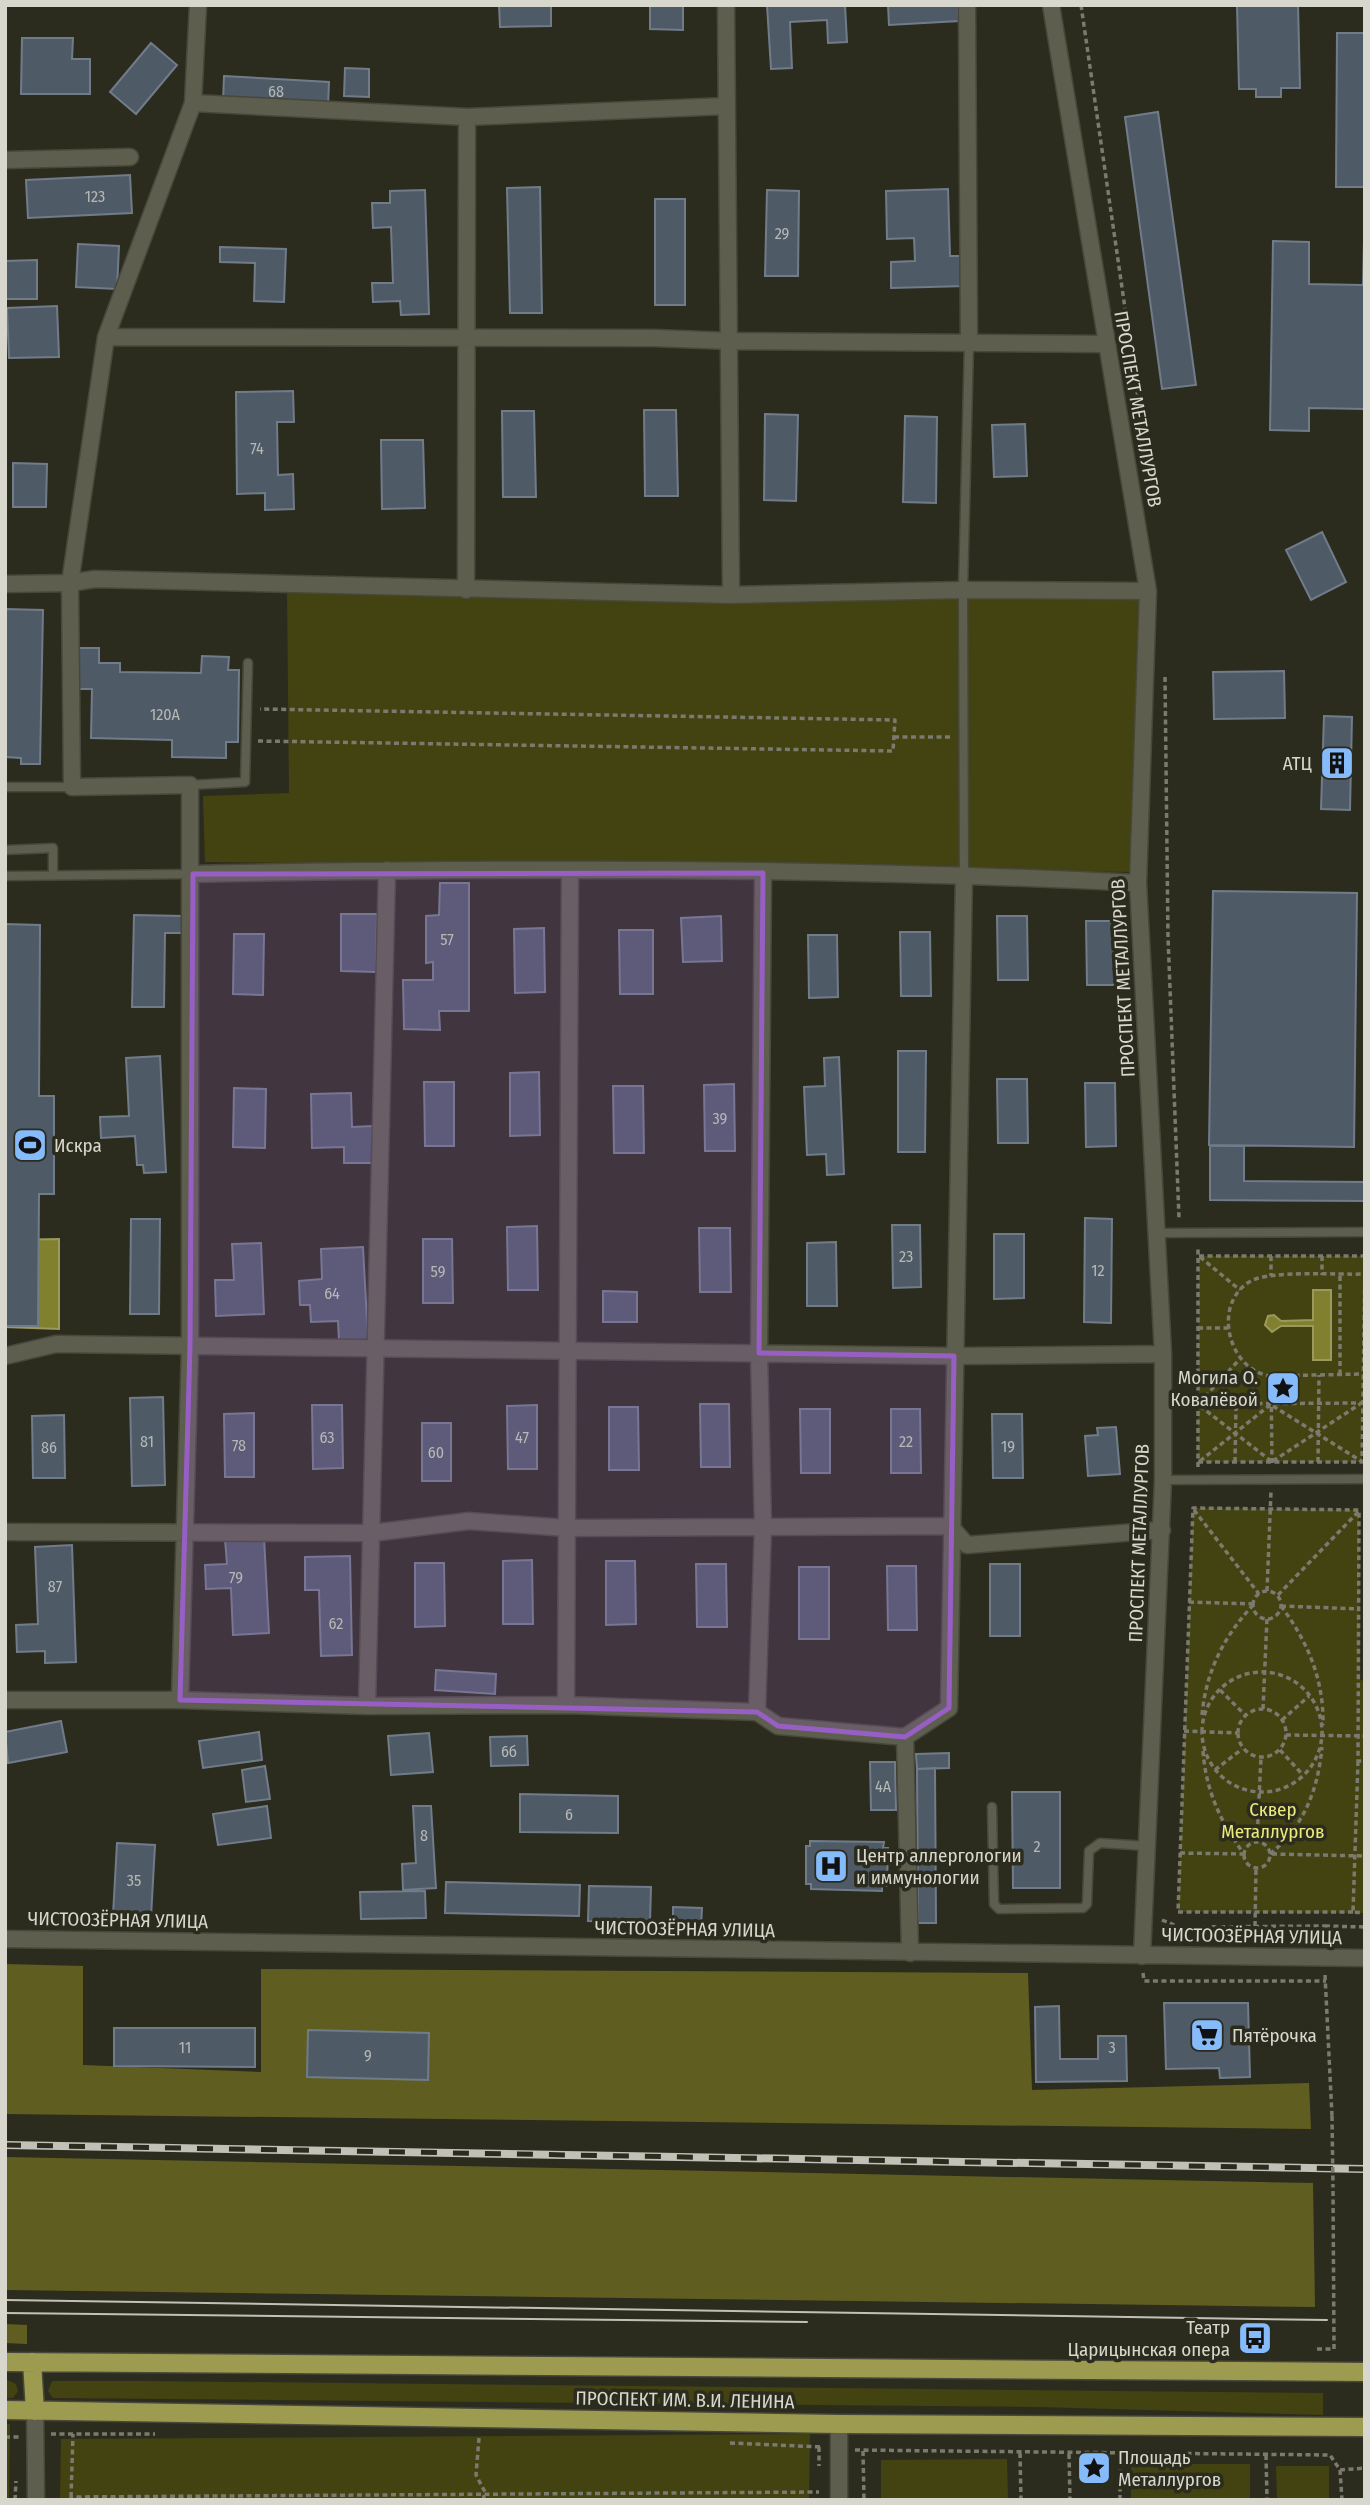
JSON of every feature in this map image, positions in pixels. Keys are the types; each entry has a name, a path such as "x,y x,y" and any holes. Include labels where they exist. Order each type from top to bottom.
{"main road":[{"name":"ПРОСПЕКТ ИМ. В.И. ЛЕНИНА","path":"5,2362 1365,2372"},
{"path":"32,2362 35,2410"},
{"name":"ПРОСПЕКТ ИМ. В.И. ЛЕНИНА","path":"5,2410 839,2424 1365,2427"}],"street":[{"path":"180,1700 190,1346 190,785 72,787 70,583 106,337 192,103 198,5"},
{"path":"726,5 731,595"},
{"path":"967,5 969,343"},
{"name":"ПРОСПЕКТ МЕТАЛЛУРГОВ","path":"1051,5 1148,591 1138,883 1158,1233 1163,1354 1163,1480 1142,1956"},
{"path":"192,103 467,117 726,106"},
{"path":"466,590 469,340 467,117"},
{"path":"5,160 130,157"},
{"path":"106,337 469,340 654,338 1106,345"},
{"path":"5,584 70,583 95,579 731,595 963,590 1148,591"},
{"path":"192,874 387,870 964,874 1138,883"},
{"path":"367,1706 387,870"},
{"path":"565,1705 570,871"},
{"path":"757,1712 763,1526 759,1353 763,873"},
{"path":"5,1700 180,1700 367,1706 565,1705 757,1712 778,1726 905,1737 949,1708 950,1526 964,874"},
{"path":"5,1356 56,1344 954,1356 1163,1354"},
{"path":"5,1532 372,1533 469,1521 567,1528 950,1526 967,1545 1162,1530"},
{"path":"905,1737 910,1953"},
{"name":"ЧИСТООЗЁРНАЯ УЛИЦА","path":"5,1939 1365,1958"},
{"path":"35,2410 36,2500"},
{"path":"839,2424 839,2500"}],"lane":[{"path":"964,874 963,590 969,343"},
{"path":"190,785 245,782 248,663"},
{"path":"5,787 72,787"},
{"path":"5,850 53,848 53,876"},
{"path":"5,876 192,874"},
{"path":"1158,1233 1365,1232"},
{"path":"1163,1480 1365,1479"},
{"path":"992,1807 994,1904 999,1909 1083,1908 1087,1904 1090,1851 1093,1847 1100,1843 1147,1846"}],"path":[{"path":"246,741 893,751 895,720 247,709"},
{"path":"894,737 964,737"},
{"path":"1240,1290 1199,1255 1365,1259 1362,1462"},
{"path":"1271,1256 1271,1276"},
{"path":"1322,1256 1322,1275"},
{"path":"1363,1374 1271,1376 1249,1370 1239,1360 1231,1345 1229,1328 1232,1307 1240,1290 1252,1281 1271,1276 1364,1274"},
{"path":"1340,1275 1340,1375"},
{"path":"1198,1328 1229,1328"},
{"path":"1198,1404 1239,1360"},
{"path":"1318,1462 1319,1375"},
{"path":"1271,1376 1272,1462"},
{"path":"1198,1404 1362,1403"},
{"path":"1272,1462 1362,1403"},
{"path":"1198,1404 1272,1462"},
{"path":"1235,1462 1236,1404"},
{"path":"1271,1405 1362,1462"},
{"path":"1271,1405 1198,1462 1362,1462"},
{"path":"1193,1508 1359,1510"},
{"path":"1193,1508 1259,1594"},
{"path":"1193,1508 1178,1912 1365,1913"},
{"path":"1267,1591 1270,1509"},
{"path":"1278,1595 1359,1510"},
{"path":"1353,1912 1363,1681 1359,1510"},
{"path":"1267,1591 1278,1595 1281,1606 1298,1629 1315,1667 1324,1702 1323,1736 1313,1796 1290,1838 1270,1854 1267,1863 1256,1868 1248,1865 1244,1854 1224,1827 1211,1798 1201,1732 1204,1698 1214,1662 1231,1628 1254,1604 1259,1594 1267,1591"},
{"path":"1189,1602 1254,1604"},
{"path":"1254,1604 1257,1615 1267,1618 1278,1614 1281,1606"},
{"path":"1281,1606 1360,1609"},
{"path":"1263,1709 1267,1618"},
{"path":"1264,1673 1283,1676 1299,1684 1320,1716 1323,1736 1318,1756 1303,1775 1290,1785 1260,1791 1231,1783 1215,1770 1205,1752 1201,1732 1211,1698 1245,1675 1264,1673"},
{"path":"1220,1690 1245,1716"},
{"path":"1282,1720 1309,1696"},
{"path":"1263,1709 1277,1714 1286,1734 1280,1750 1261,1758 1242,1749 1237,1733 1245,1716 1263,1709"},
{"path":"1184,1731 1237,1733"},
{"path":"1286,1734 1365,1737"},
{"path":"1215,1770 1242,1749"},
{"path":"1280,1750 1303,1775"},
{"path":"1257,1842 1261,1758"},
{"path":"1358,1761 1365,1762"},
{"path":"1356,1818 1365,1819"},
{"path":"1244,1854 1247,1845 1257,1842 1267,1846 1270,1854"},
{"path":"1180,1853 1244,1854"},
{"path":"1270,1854 1365,1856"},
{"path":"1255,1926 1256,1868"},
{"path":"1144,1913 1178,1927 1365,1927"},
{"path":"1317,2349 1334,2349 1332,2116 1324,1958 1325,1926"},
{"path":"1142,1956 1144,1981 1326,1981"},
{"path":"480,2433 476,2475 485,2492 482,2500"},
{"path":"73,2434 71,2498 485,2492 819,2492"},
{"path":"5,2437 18,2437"},
{"path":"838,2448 863,2451 1020,2454 1330,2455 1340,2470 1342,2500"},
{"path":"863,2451 864,2500"},
{"path":"1020,2454 1021,2500"},
{"path":"1069,2454 1070,2500"},
{"path":"1119,2454 1119,2500"},
{"path":"1266,2455 1266,2500"},
{"path":"1340,2470 1365,2468"}],"highlighted area":[{"path":"763,873 759,1353 954,1356 949,1708 905,1737 778,1726 757,1712 180,1700 190,1346 193,874"}],"green space":[{"path":"287,589 1142,590 1138,872 205,862 203,796 289,793"},
{"path":"1199,1256 1365,1256 1362,1462 1198,1462","holes":["1281,1321 1313,1321 1330,1360 1313,1326 1281,1326"]},
{"name":"Сквер Металлургов","path":"1193,1508 1359,1510 1360,1680 1365,1681 1365,1913 1178,1912"},
{"path":"5,2379 16,2384 18,2391 13,2398 5,2398"},
{"path":"52,2381 1323,2393 1323,2415 1038,2407 53,2398 48,2391"},
{"path":"5,2424 10,2424 9,2500 5,2500"},
{"path":"810,2434 809,2500 60,2500 61,2439"},
{"path":"1007,2459 1008,2500 881,2500 881,2460"},
{"path":"1131,2464 1250,2464 1250,2500 1131,2500"},
{"path":"1276,2466 1329,2466 1329,2500 1277,2500"}],"shaded area":[{"path":"59,1239 59,1329 5,1327 5,1240"},
{"path":"1313,1290 1331,1290 1331,1360 1313,1360 1313,1326 1281,1326 1272,1332 1265,1325 1268,1316 1274,1315 1281,1321 1313,1320"},
{"path":"5,1964 83,1966 83,2065 261,2072 261,1969 1028,1973 1032,2090 1309,2083 1311,2129 5,2114"},
{"path":"5,2157 1313,2183 1315,2307 5,2290"},
{"path":"5,2324 27,2325 27,2344 5,2343"}],"building":[{"path":"499,5 551,5 551,26 500,27"},
{"path":"650,5 683,5 683,30 650,29"},
{"path":"767,5 845,5 847,42 828,43 827,20 790,22 792,68 771,69"},
{"path":"888,5 958,5 959,21 889,25"},
{"path":"1237,5 1298,5 1300,88 1281,88 1281,97 1256,97 1256,89 1239,89"},
{"path":"1337,33 1365,33 1365,187 1336,187"},
{"path":"22,38 73,38 72,59 90,59 90,94 21,94"},
{"path":"151,43 177,65 136,114 110,92"},
{"path":"345,68 369,69 369,97 344,96"},
{"path":"224,76 329,82 328,106 223,101"},
{"path":"1158,112 1196,385 1162,389 1125,117"},
{"path":"130,175 132,213 28,218 26,180"},
{"path":"540,187 542,313 510,313 507,188"},
{"path":"948,189 950,256 965,256 966,286 891,288 891,262 915,261 914,238 887,239 886,191"},
{"path":"425,190 429,314 401,315 400,301 373,302 372,283 393,283 391,227 373,228 372,203 390,203 390,191"},
{"path":"767,190 799,191 798,276 765,276"},
{"path":"655,199 685,199 685,305 655,305"},
{"path":"1364,240 1365,409 1309,408 1309,431 1270,430 1273,241 1309,242 1309,284 1363,285"},
{"path":"78,244 119,246 117,289 76,287"},
{"path":"220,247 286,249 284,302 254,301 255,263 220,262"},
{"path":"37,260 37,299 5,299 5,261"},
{"path":"57,306 59,357 9,358 7,308"},
{"path":"293,391 294,422 277,422 278,475 293,474 294,509 265,510 265,493 237,494 236,392"},
{"path":"644,410 676,410 678,496 645,496"},
{"path":"502,411 534,411 536,497 503,497"},
{"path":"765,414 798,415 796,501 764,500"},
{"path":"905,416 937,417 936,503 903,502"},
{"path":"1025,424 1027,476 994,477 992,425"},
{"path":"381,440 423,440 425,508 382,509"},
{"path":"13,463 47,464 46,507 13,507"},
{"path":"1322,532 1346,582 1311,600 1286,550"},
{"path":"5,609 43,610 40,764 21,764 21,758 5,757"},
{"path":"76,648 99,648 99,663 120,663 120,672 201,673 202,656 229,657 228,670 239,670 238,742 226,742 226,758 172,757 172,740 91,738 92,689 75,689"},
{"path":"1284,671 1285,718 1214,719 1213,672"},
{"name":"АТЦ","path":"1324,716 1352,717 1350,810 1321,809"},
{"path":"440,883 469,883 469,1011 439,1011 440,1030 404,1029 403,980 433,980 433,962 426,963 426,916 439,915"},
{"path":"1213,891 1357,893 1354,1147 1209,1145"},
{"path":"341,914 377,914 376,972 341,971"},
{"path":"134,915 184,916 184,933 165,933 164,1007 132,1007"},
{"path":"721,916 722,961 683,962 681,918"},
{"path":"997,916 1027,916 1028,980 998,980"},
{"path":"1086,921 1116,921 1116,985 1087,985"},
{"name":"Искра","path":"5,924 40,925 39,1096 54,1096 54,1194 39,1194 38,1326 5,1326"},
{"path":"544,928 545,992 515,993 514,929"},
{"path":"619,930 653,930 653,994 620,994"},
{"path":"900,932 930,932 931,996 901,996"},
{"path":"234,934 264,934 263,995 233,994"},
{"path":"808,935 837,935 838,997 809,998"},
{"path":"898,1051 926,1051 925,1152 898,1152"},
{"path":"160,1056 166,1172 144,1173 143,1165 137,1165 135,1136 101,1138 100,1117 129,1116 126,1058"},
{"path":"839,1057 844,1174 827,1175 826,1154 807,1155 804,1087 825,1086 824,1058"},
{"path":"539,1072 540,1135 510,1136 510,1073"},
{"path":"997,1079 1027,1079 1028,1143 998,1143"},
{"path":"424,1082 454,1082 454,1146 425,1146"},
{"path":"1085,1083 1115,1083 1116,1146 1086,1147"},
{"path":"734,1084 735,1151 705,1151 704,1085"},
{"path":"613,1086 643,1086 644,1153 614,1153"},
{"path":"234,1088 266,1089 265,1148 233,1147"},
{"path":"351,1093 352,1127 372,1126 373,1163 344,1163 344,1147 312,1148 311,1094"},
{"path":"1210,1146 1244,1146 1244,1181 1365,1182 1365,1201 1210,1200"},
{"path":"1085,1218 1112,1219 1111,1323 1084,1322"},
{"path":"131,1219 160,1219 159,1314 130,1314"},
{"path":"892,1225 920,1225 921,1287 893,1288"},
{"path":"537,1226 538,1290 508,1290 507,1227"},
{"path":"699,1228 730,1228 731,1292 700,1292"},
{"path":"994,1234 1024,1234 1024,1298 994,1299"},
{"path":"423,1239 452,1239 453,1303 423,1303"},
{"path":"836,1242 837,1306 807,1306 807,1243"},
{"path":"261,1243 264,1314 216,1316 215,1280 234,1280 232,1244"},
{"path":"363,1247 368,1340 339,1341 338,1321 311,1322 310,1305 300,1305 299,1281 322,1279 321,1249"},
{"path":"603,1291 637,1292 637,1322 603,1322"},
{"path":"163,1397 165,1485 132,1486 130,1398"},
{"path":"700,1404 729,1404 730,1467 701,1467"},
{"path":"312,1405 342,1405 343,1468 313,1469"},
{"path":"537,1405 537,1469 508,1469 507,1406"},
{"path":"609,1407 638,1407 639,1470 609,1470"},
{"path":"800,1409 830,1409 830,1473 801,1473"},
{"path":"891,1409 920,1409 921,1473 891,1473"},
{"path":"254,1413 254,1477 225,1477 224,1414"},
{"path":"992,1414 1022,1414 1023,1478 993,1478"},
{"path":"64,1415 65,1478 33,1478 32,1416"},
{"path":"422,1423 451,1423 451,1481 422,1481"},
{"path":"1116,1427 1120,1474 1088,1476 1085,1436 1098,1435 1097,1428"},
{"path":"264,1537 269,1633 233,1635 231,1588 206,1589 205,1565 227,1564 225,1539"},
{"path":"72,1545 76,1662 45,1663 45,1651 17,1652 16,1625 38,1624 35,1547"},
{"path":"350,1556 352,1655 321,1656 319,1590 305,1590 305,1557"},
{"path":"532,1560 533,1624 503,1624 503,1561"},
{"path":"606,1561 635,1561 636,1624 606,1625"},
{"path":"415,1563 444,1563 445,1626 415,1627"},
{"path":"696,1564 726,1564 727,1627 697,1627"},
{"path":"990,1564 1020,1564 1020,1636 990,1636"},
{"path":"887,1566 916,1566 917,1630 888,1630"},
{"path":"799,1567 829,1567 829,1639 799,1639"},
{"path":"436,1670 496,1674 495,1694 435,1690"},
{"path":"61,1721 67,1752 8,1763 5,1732"},
{"path":"259,1732 262,1760 203,1768 199,1741"},
{"path":"429,1733 433,1772 391,1775 388,1736"},
{"path":"527,1736 528,1765 491,1766 490,1737"},
{"path":"949,1753 949,1768 917,1769 916,1754"},
{"path":"870,1762 895,1762 896,1810 871,1810"},
{"path":"265,1766 270,1799 246,1802 242,1770"},
{"path":"935,1768 936,1923 918,1923 917,1769"},
{"path":"1012,1792 1060,1792 1060,1888 1013,1888"},
{"path":"520,1794 618,1796 618,1833 520,1832"},
{"path":"267,1806 271,1838 218,1845 213,1814"},
{"path":"413,1806 431,1806 436,1888 403,1890 402,1864 416,1863"},
{"path":"810,1841 884,1842 883,1848 888,1848 887,1886 882,1886 882,1891 811,1889 811,1884 806,1884 806,1846 810,1846"},
{"path":"117,1843 155,1845 151,1917 113,1915"},
{"path":"446,1882 580,1885 579,1916 445,1913"},
{"path":"589,1886 651,1887 650,1922 588,1921"},
{"path":"425,1891 426,1918 361,1919 360,1892"},
{"path":"673,1907 702,1908 701,1926 673,1925"},
{"name":"Пятёрочка","path":"1164,2003 1248,2003 1250,2077 1220,2078 1219,2068 1166,2069"},
{"path":"1059,2006 1060,2059 1098,2059 1098,2036 1126,2036 1127,2081 1036,2082 1035,2007"},
{"path":"114,2028 255,2028 255,2067 114,2066"},
{"path":"308,2030 429,2033 428,2080 307,2077"}],"tram line":[{"path":"5,2300 1327,2320"},
{"path":"5,2313 807,2322"}],"railway":[{"path":"5,2145 1365,2169"}],"place":[{"name":"АТЦ","path":"1337,763"},
{"name":"Искра","path":"30,1145"},
{"name":"Могила О. Ковалёвой","path":"1283,1388"},
{"name":"Центр аллергологии и иммунологии","path":"831,1866"},
{"name":"Пятёрочка","path":"1207,2035"},
{"name":"Театр Царицынская опера","path":"1255,2338"},
{"name":"Площадь Металлургов","path":"1094,2468"}]}
